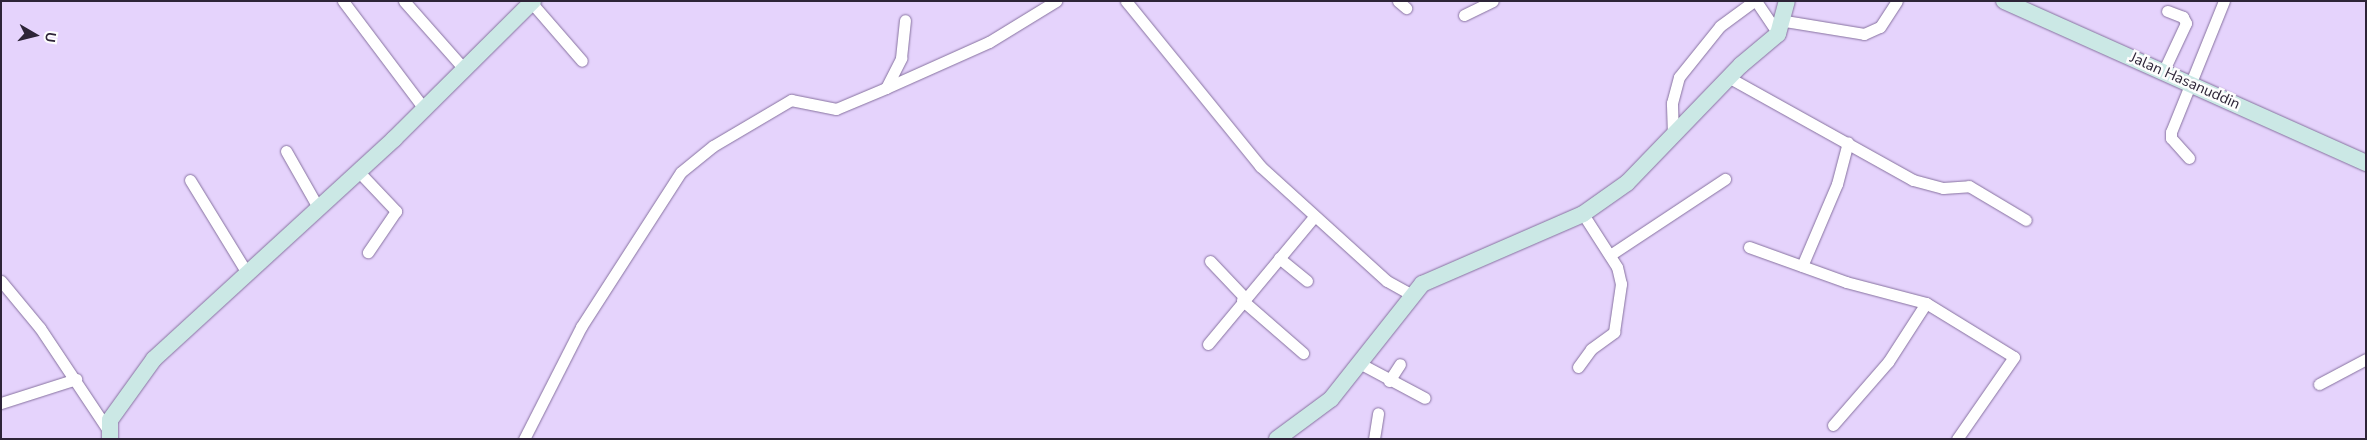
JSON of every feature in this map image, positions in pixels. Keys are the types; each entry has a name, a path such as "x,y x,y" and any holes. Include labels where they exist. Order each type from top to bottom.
{"street":[{"path":"343,1 425,110"},
{"path":"404,1 465,70"},
{"path":"524,439 581,327 690,163 791,100 836,109 989,42 1056,1"},
{"path":"1126,1 1260,166 1313,218 1387,281 1410,294"},
{"path":"1464,16 1493,1"},
{"path":"1673,134 1672,103 1679,77 1720,26 1755,1 1782,27 1864,34 1880,27 1897,1"},
{"path":"1277,439 1331,399 1361,364 1410,294 1441,273 1583,214 1627,183 1728,78 1782,27 1787,1"},
{"name":"Jalan Hasanuddin","path":"2004,1 2164,70 2366,163"},
{"path":"2189,158 2171,138 2224,1"},
{"path":"109,435 117,408 154,358 360,172 425,110 531,2 582,62"},
{"path":"2164,70 2186,23 2183,17 2167,11"},
{"path":"886,88 901,58 905,20"},
{"path":"1728,78 1923,184 1969,186 2026,220"},
{"path":"1802,266 1838,184 1848,142"},
{"path":"286,151 319,210"},
{"path":"360,172 396,212 368,252"},
{"path":"1610,256 1725,179"},
{"path":"190,180 247,273"},
{"path":"1578,367 1591,349 1614,332 1619,314 1621,277 1583,214"},
{"path":"1208,344 1243,298 1313,218"},
{"path":"1748,247 1802,266 1926,303 2015,358 1957,439"},
{"path":"1279,258 1307,281"},
{"path":"1210,261 1243,298 1303,353"},
{"path":"1,281 76,379 109,435"},
{"path":"1833,425 1888,362 1926,303"},
{"path":"2319,384 2366,359"},
{"path":"1361,364 1389,381 1425,398"},
{"path":"1389,381 1400,364"},
{"path":"1,403 76,379"},
{"path":"1374,439 1378,413"}]}
